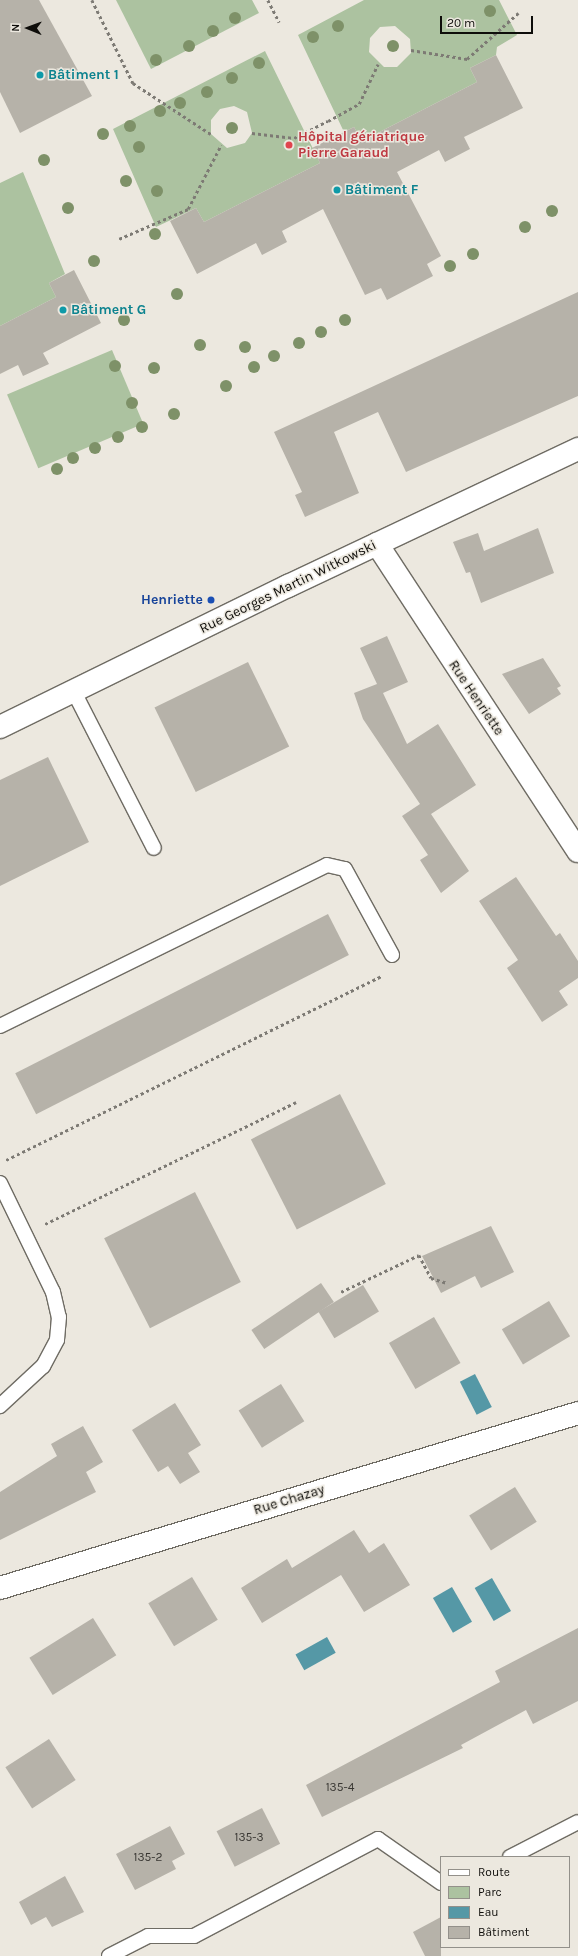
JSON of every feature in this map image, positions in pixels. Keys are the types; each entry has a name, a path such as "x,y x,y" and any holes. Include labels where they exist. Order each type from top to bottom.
{"street":[{"name":"Rue Georges Martin Witkowski","path":"0,727 377,544 578,449"},
{"name":"Rue Henriette","path":"377,544 578,851"},
{"name":"Rue Chazay","path":"0,1588 578,1413"}],"lane":[{"path":"74,692 154,848"},
{"path":"0,1026 327,865 345,869 392,955"},
{"path":"0,1183 53,1292 59,1317 58,1340 43,1366 0,1406"},
{"path":"512,1856 578,1822"},
{"path":"109,1956 148,1936 194,1936 378,1839 440,1882"}],"path":[{"path":"92,0 133,82 211,134"},
{"path":"268,0 279,22"},
{"path":"411,50 467,59 518,13"},
{"path":"252,133 294,138 334,118 359,104 378,64"},
{"path":"119,239 188,209 221,145"},
{"path":"0,1163 390,972 392,955"},
{"path":"25,1234 296,1102"},
{"path":"341,1292 419,1255 431,1278 447,1283"}],"green space":[{"path":"116,0 252,0 259,13 151,69"},
{"path":"364,0 499,0 517,35 497,47 496,55 470,68 477,82 362,141 354,127 344,132 298,35","holes":["395,26 410,39 411,53 397,67 384,67 369,52 370,38 380,27"]},
{"path":"265,51 320,163 204,222 196,208 156,227 113,129","holes":["234,106 247,112 252,133 245,143 227,148 211,134 211,120 220,109"]},
{"path":"23,172 65,274 49,283 56,297 0,326 0,183"},
{"path":"112,350 143,424 38,468 7,395"}],"water":[{"path":"475,1374 492,1407 477,1415 460,1382"},
{"path":"492,1578 511,1611 494,1621 475,1588"},
{"path":"452,1587 472,1622 453,1633 433,1598"},
{"path":"327,1637 336,1653 304,1670 296,1654"}],"building":[{"name":"Bâtiment 1","path":"0,0 39,0 92,96 20,133 0,92"},
{"name":"Bâtiment F","path":"496,55 523,108 464,137 470,149 445,162 439,150 397,172 441,256 427,264 433,276 387,300 381,288 365,295 323,209 282,231 287,242 262,255 256,243 197,274 170,221 196,208 204,222 320,163 312,148 354,127 362,141 477,82 470,68"},
{"name":"Bâtiment G","path":"74,270 101,323 43,353 49,364 23,376 18,365 0,374 0,326 56,297 49,283"},
{"path":"578,292 578,396 406,472 378,412 334,432 359,493 305,517 295,495 302,492 274,432"},
{"path":"538,528 554,573 481,603 470,572 466,573 453,542 478,533 484,551"},
{"path":"387,636 408,682 383,693 407,744 438,724 476,785 431,814 469,871 441,893 420,860 428,855 402,816 420,804 363,719 354,693 377,684 360,648"},
{"path":"543,658 561,686 557,688 561,694 529,714 502,674"},
{"path":"248,662 289,746 196,792 155,708"},
{"path":"48,757 89,842 0,886 0,780"},
{"path":"516,877 556,936 560,933 578,961 578,978 559,991 568,1005 542,1022 507,968 518,960 479,901"},
{"path":"328,914 349,955 36,1114 15,1073"},
{"path":"340,1094 386,1184 297,1229 251,1139"},
{"path":"195,1192 241,1282 150,1328 104,1238"},
{"path":"491,1226 514,1272 481,1288 475,1276 441,1293 422,1256"},
{"path":"321,1283 334,1302 264,1349 251,1330"},
{"path":"363,1285 379,1312 334,1338 318,1312"},
{"path":"549,1301 570,1336 523,1364 502,1329"},
{"path":"434,1317 460,1363 415,1389 389,1343"},
{"path":"281,1384 304,1421 262,1448 239,1410"},
{"path":"175,1403 201,1445 188,1453 200,1472 180,1484 168,1466 158,1472 132,1430"},
{"path":"83,1426 103,1462 86,1472 96,1492 0,1540 0,1492 57,1456 51,1444"},
{"path":"515,1487 537,1522 491,1550 469,1516"},
{"path":"354,1530 369,1553 384,1543 410,1585 364,1612 341,1575 262,1623 241,1588 287,1559 292,1568"},
{"path":"192,1577 218,1620 174,1646 148,1603"},
{"path":"93,1618 116,1655 53,1695 29,1658"},
{"path":"578,1628 578,1701 533,1724 526,1710 461,1745 463,1748 322,1817 306,1785 500,1682 495,1671"},
{"path":"49,1739 76,1780 32,1808 5,1767"},
{"path":"262,1808 280,1844 235,1867 217,1831"},
{"path":"170,1826 185,1854 172,1861 176,1869 135,1890 116,1854"},
{"path":"65,1876 84,1912 52,1927 46,1917 31,1925 19,1902"},
{"path":"440,1918 441,1956 425,1956 413,1932"}],"place":[{"name":"Bâtiment 1","path":"40,75"},
{"name":"Hôpital gériatrique Pierre Garaud","path":"289,145"},
{"name":"Bâtiment F","path":"337,190"},
{"name":"Bâtiment G","path":"63,310"},
{"name":"Henriette","path":"211,600"}]}
